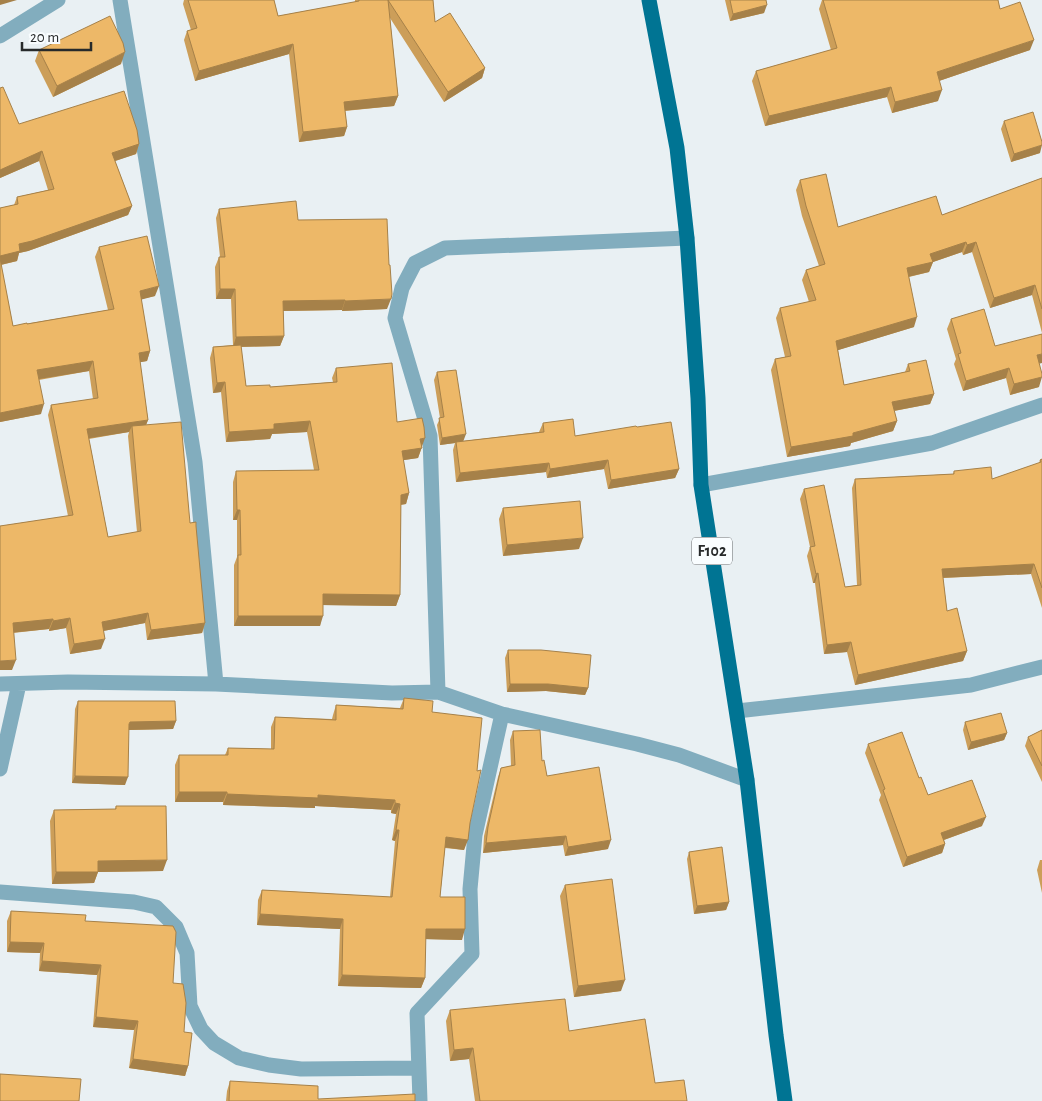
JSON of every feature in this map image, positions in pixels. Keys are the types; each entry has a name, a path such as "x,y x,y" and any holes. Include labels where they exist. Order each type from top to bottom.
{"main road":[{"name":"F102","path":"649,0 677,148 687,238 698,398 701,485 747,780 785,1101"}],"street":[{"path":"0,36 58,0"},
{"path":"120,0 195,462 216,684"},
{"path":"438,692 430,436 395,318 402,288 415,263 445,248 687,238"},
{"path":"701,485 932,443 1042,405"},
{"path":"737,711 971,685 1042,667"},
{"path":"0,684 68,682 216,684 392,693 438,692 502,714 679,755 747,780"},
{"path":"0,769 19,684"},
{"path":"420,1101 417,1013 472,954 470,889 475,835 502,714"},
{"path":"0,892 134,902 156,906 176,927 187,953 190,1006 201,1029 214,1043 239,1058 301,1069 418,1068"}],"building":[{"path":"188,0 274,0 278,16 359,0 388,0 398,96 344,102 347,127 303,132 293,44 199,71 187,31 197,28"},
{"path":"388,0 433,0 435,22 450,13 485,68 448,92"},
{"path":"730,0 766,0 767,5 733,14"},
{"path":"823,0 998,0 1000,9 1020,2 1034,40 937,72 942,90 895,102 891,87 769,116 756,71 837,48"},
{"path":"110,16 123,43 125,52 57,86 39,50"},
{"path":"3,87 19,124 124,91 137,130 139,144 112,153 132,206 19,244 20,251 0,256 0,208 18,204 17,197 54,189 42,151 0,170 0,88"},
{"path":"1033,112 1042,145 1014,154 1004,121"},
{"path":"826,174 838,227 936,196 942,215 1042,178 1042,309 1035,285 994,298 976,242 967,245 966,242 930,254 933,262 907,268 917,317 836,341 844,385 910,371 908,364 926,360 934,394 892,402 897,421 853,433 853,436 791,447 775,359 791,356 780,308 816,300 806,270 825,264 806,206 800,180"},
{"path":"296,201 298,220 387,219 391,299 283,301 284,336 236,337 235,289 220,289 219,257 225,257 219,209"},
{"path":"147,236 159,286 140,291 150,351 139,353 148,420 87,429 108,537 141,531 132,426 181,422 190,523 196,522 205,623 151,630 148,613 102,622 105,639 74,644 70,618 53,621 53,619 13,623 16,660 0,661 0,526 73,515 51,405 98,398 93,361 37,370 44,404 0,413 0,258 13,326 27,324 114,309 99,247"},
{"path":"984,309 995,346 1042,334 1042,354 1037,355 1042,377 1014,384 1009,368 966,381 958,354 961,353 951,319"},
{"path":"241,345 246,386 270,385 270,387 337,382 336,368 392,363 397,422 422,418 425,438 420,439 422,448 402,451 409,493 401,495 400,595 323,594 323,616 238,616 238,555 241,555 240,510 237,510 236,471 319,470 310,421 274,424 274,429 229,432 225,382 217,383 213,347"},
{"path":"456,370 466,434 442,438 439,418 444,417 437,372"},
{"path":"573,419 575,436 671,422 679,469 611,480 608,460 550,469 549,463 460,473 456,442 544,432 543,423"},
{"path":"1042,459 1042,588 1034,564 942,569 947,611 957,608 967,651 858,675 851,642 827,645 818,573 816,574 810,547 815,546 804,489 824,485 845,587 861,585 855,479 954,474 954,471 991,467 992,479 1041,462 1040,460"},
{"path":"580,501 583,538 507,545 503,508"},
{"path":"508,650 541,650 591,655 588,688 548,684 510,684"},
{"path":"404,698 433,701 432,712 482,718 477,771 481,770 468,840 446,837 440,897 465,897 465,929 426,929 425,978 342,975 343,919 260,914 262,890 392,897 399,830 396,830 400,804 395,803 395,800 318,795 318,798 227,794 227,792 179,792 179,755 228,755 228,748 274,749 275,717 336,720 336,705 403,709"},
{"path":"78,701 175,701 176,721 130,722 128,777 75,776"},
{"path":"1001,713 1007,733 971,742 965,722"},
{"path":"540,730 542,761 544,760 547,776 599,767 611,840 568,847 566,836 486,843 501,768 515,765 513,731"},
{"path":"1042,730 1042,766 1028,737"},
{"path":"902,732 919,778 921,777 928,795 972,780 986,817 941,833 945,844 907,857 868,744"},
{"path":"116,806 166,806 167,860 98,861 98,872 56,872 54,810 116,809"},
{"path":"722,847 729,902 697,906 689,852"},
{"path":"612,879 625,980 578,986 565,885"},
{"path":"11,911 86,915 85,921 173,926 176,932 173,983 183,984 186,1003 184,1032 192,1033 188,1066 133,1059 138,1021 96,1017 101,965 42,961 44,943 10,942"},
{"path":"565,999 569,1031 645,1019 655,1083 684,1080 687,1101 480,1101 473,1048 454,1050 450,1010"},
{"path":"0,1074 81,1079 79,1101 0,1101"},
{"path":"230,1081 318,1086 318,1099 415,1094 415,1101 229,1101"}]}
